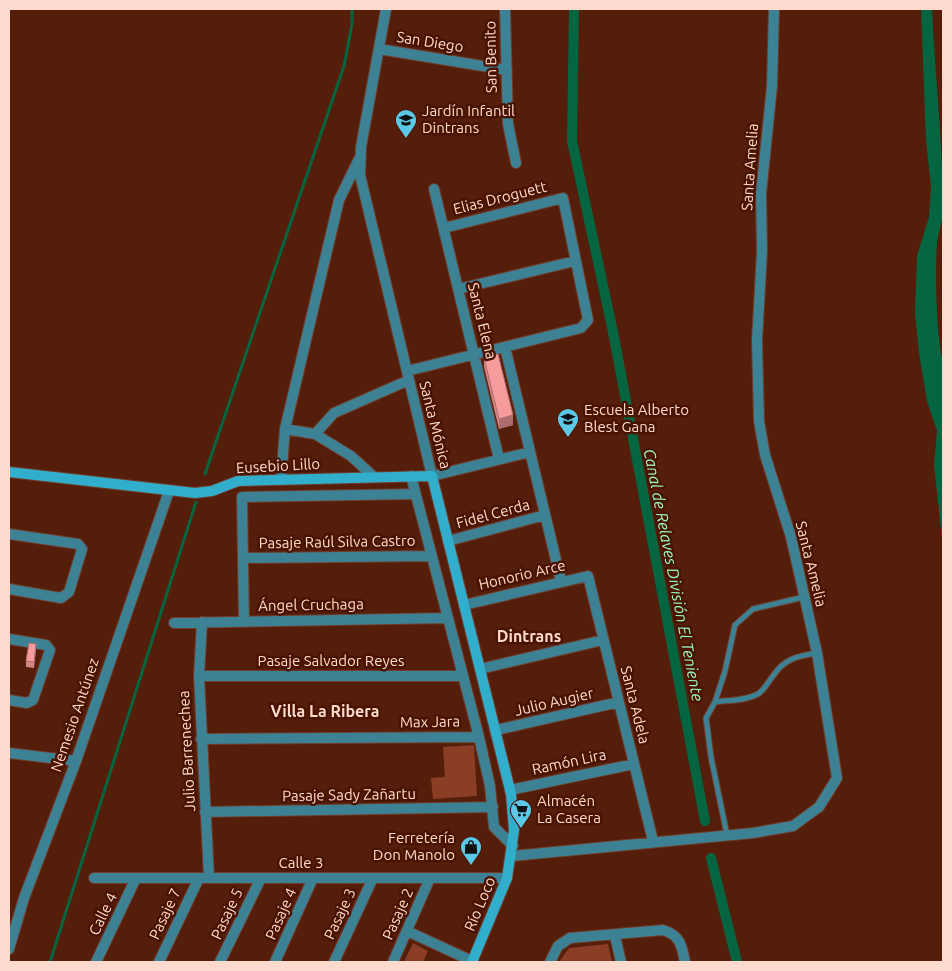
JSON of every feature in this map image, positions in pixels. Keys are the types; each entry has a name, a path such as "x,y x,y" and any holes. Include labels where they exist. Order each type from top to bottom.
{"street":[{"name":"Santa Mónica","path":"386,9 360,156 360,175 510,790 514,830 512,851"},
{"name":"San Benito","path":"505,9 508,124 516,164"},
{"name":"Santa Amelia","path":"512,851 727,835 793,826 819,807 838,778 817,653 791,537 765,455 759,412 757,341 762,251 762,194 772,86 774,9"},
{"name":"San Diego","path":"378,49 507,70"},
{"path":"281,479 285,429 339,200 360,156"},
{"name":"Santa Elena","path":"434,189 500,460"},
{"name":"Elias Droguett","path":"444,228 563,198 575,261"},
{"path":"315,434 334,413 408,375 474,354 581,328 588,320 575,261 458,288"},
{"path":"505,347 561,581"},
{"path":"285,429 315,434 351,456 374,477"},
{"path":"432,476 530,452"},
{"name":"Eusebio Lillo","path":"9,472 169,491 203,493 238,481 432,476"},
{"path":"411,476 479,737 493,807 494,827 512,851"},
{"name":"Nemesio Antúnez","path":"9,949 24,898 76,761 169,491"},
{"path":"244,622 242,496 415,494"},
{"name":"Fidel Cerda","path":"448,541 545,515"},
{"path":"9,534 78,544 82,549 70,592 66,596 61,598 9,589"},
{"name":"Pasaje Raúl Silva Castro","path":"243,558 432,556"},
{"name":"Honorio Arce","path":"464,605 588,576"},
{"name":"Santa Adela","path":"588,576 653,841"},
{"name":"Ángel Cruchaga","path":"174,623 448,618"},
{"name":"Julio Barrenechea","path":"202,622 199,676 205,812 204,878"},
{"path":"9,639 46,645 50,650 33,700 27,703 9,700"},
{"path":"480,669 604,640"},
{"name":"Pasaje Salvador Reyes","path":"199,676 463,676"},
{"name":"Julio Augier","path":"496,730 619,702"},
{"name":"Max Jara","path":"201,740 479,737"},
{"path":"9,752 76,761"},
{"name":"Ramón Lira","path":"510,790 634,764"},
{"name":"Pasaje Sady Zañartu","path":"205,812 493,807"},
{"name":"Río Loco","path":"472,962 507,878 512,851"},
{"name":"Calle 3","path":"94,878 507,878"},
{"name":"Calle 4","path":"96,962 136,878"},
{"name":"Pasaje 7","path":"159,962 204,878"},
{"name":"Pasaje 5","path":"220,962 260,878"},
{"name":"Pasaje 4","path":"276,962 314,878"},
{"name":"Pasaje 3","path":"334,962 373,878"},
{"name":"Pasaje 2","path":"394,962 430,878"},
{"path":"550,962 558,946 570,938 615,936 663,930 671,932 681,942 685,962"},
{"path":"407,931 472,962"},
{"path":"615,936 622,962"}],"lane":[{"path":"727,835 711,757 706,718 715,702 725,671 735,625 738,620 753,609 804,597"},
{"path":"715,702 743,699 758,694 765,688 783,663 794,656 817,653"}],"shaded area":[{"path":"921,9 932,9 942,160 943,210 937,243 936,270 937,320 943,361 943,548 934,465 937,431 927,401 915,313 917,256 929,217 931,186 926,141"},
{"path":"474,745 477,796 433,799 431,778 445,777 443,747"},
{"path":"413,943 428,951 423,962 404,962"},
{"path":"608,944 612,962 559,962 569,948"}],"building":[{"path":"498,354 513,415 499,419 484,358"},
{"path":"29,643 36,644 34,662 26,661"}],"waterway":[{"path":"205,474 344,66 352,24 352,9"},
{"name":"Canal de Relaves División El Teniente","path":"574,9 572,141 613,332 705,821"},
{"path":"50,962 196,502"},
{"name":"Canal de Relaves División El Teniente","path":"711,858 737,962"}],"place":[{"name":"Jardín Infantil Dintrans","path":"406,139"},
{"name":"Escuela Alberto Blest Gana","path":"568,438"},
{"name":"Almacén La Casera","path":"521,829"},
{"name":"Ferretería Don Manolo","path":"471,866"}],"district":[{"name":"Dintrans","path":"529,636"},
{"name":"Villa La Ribera","path":"325,711"}]}
